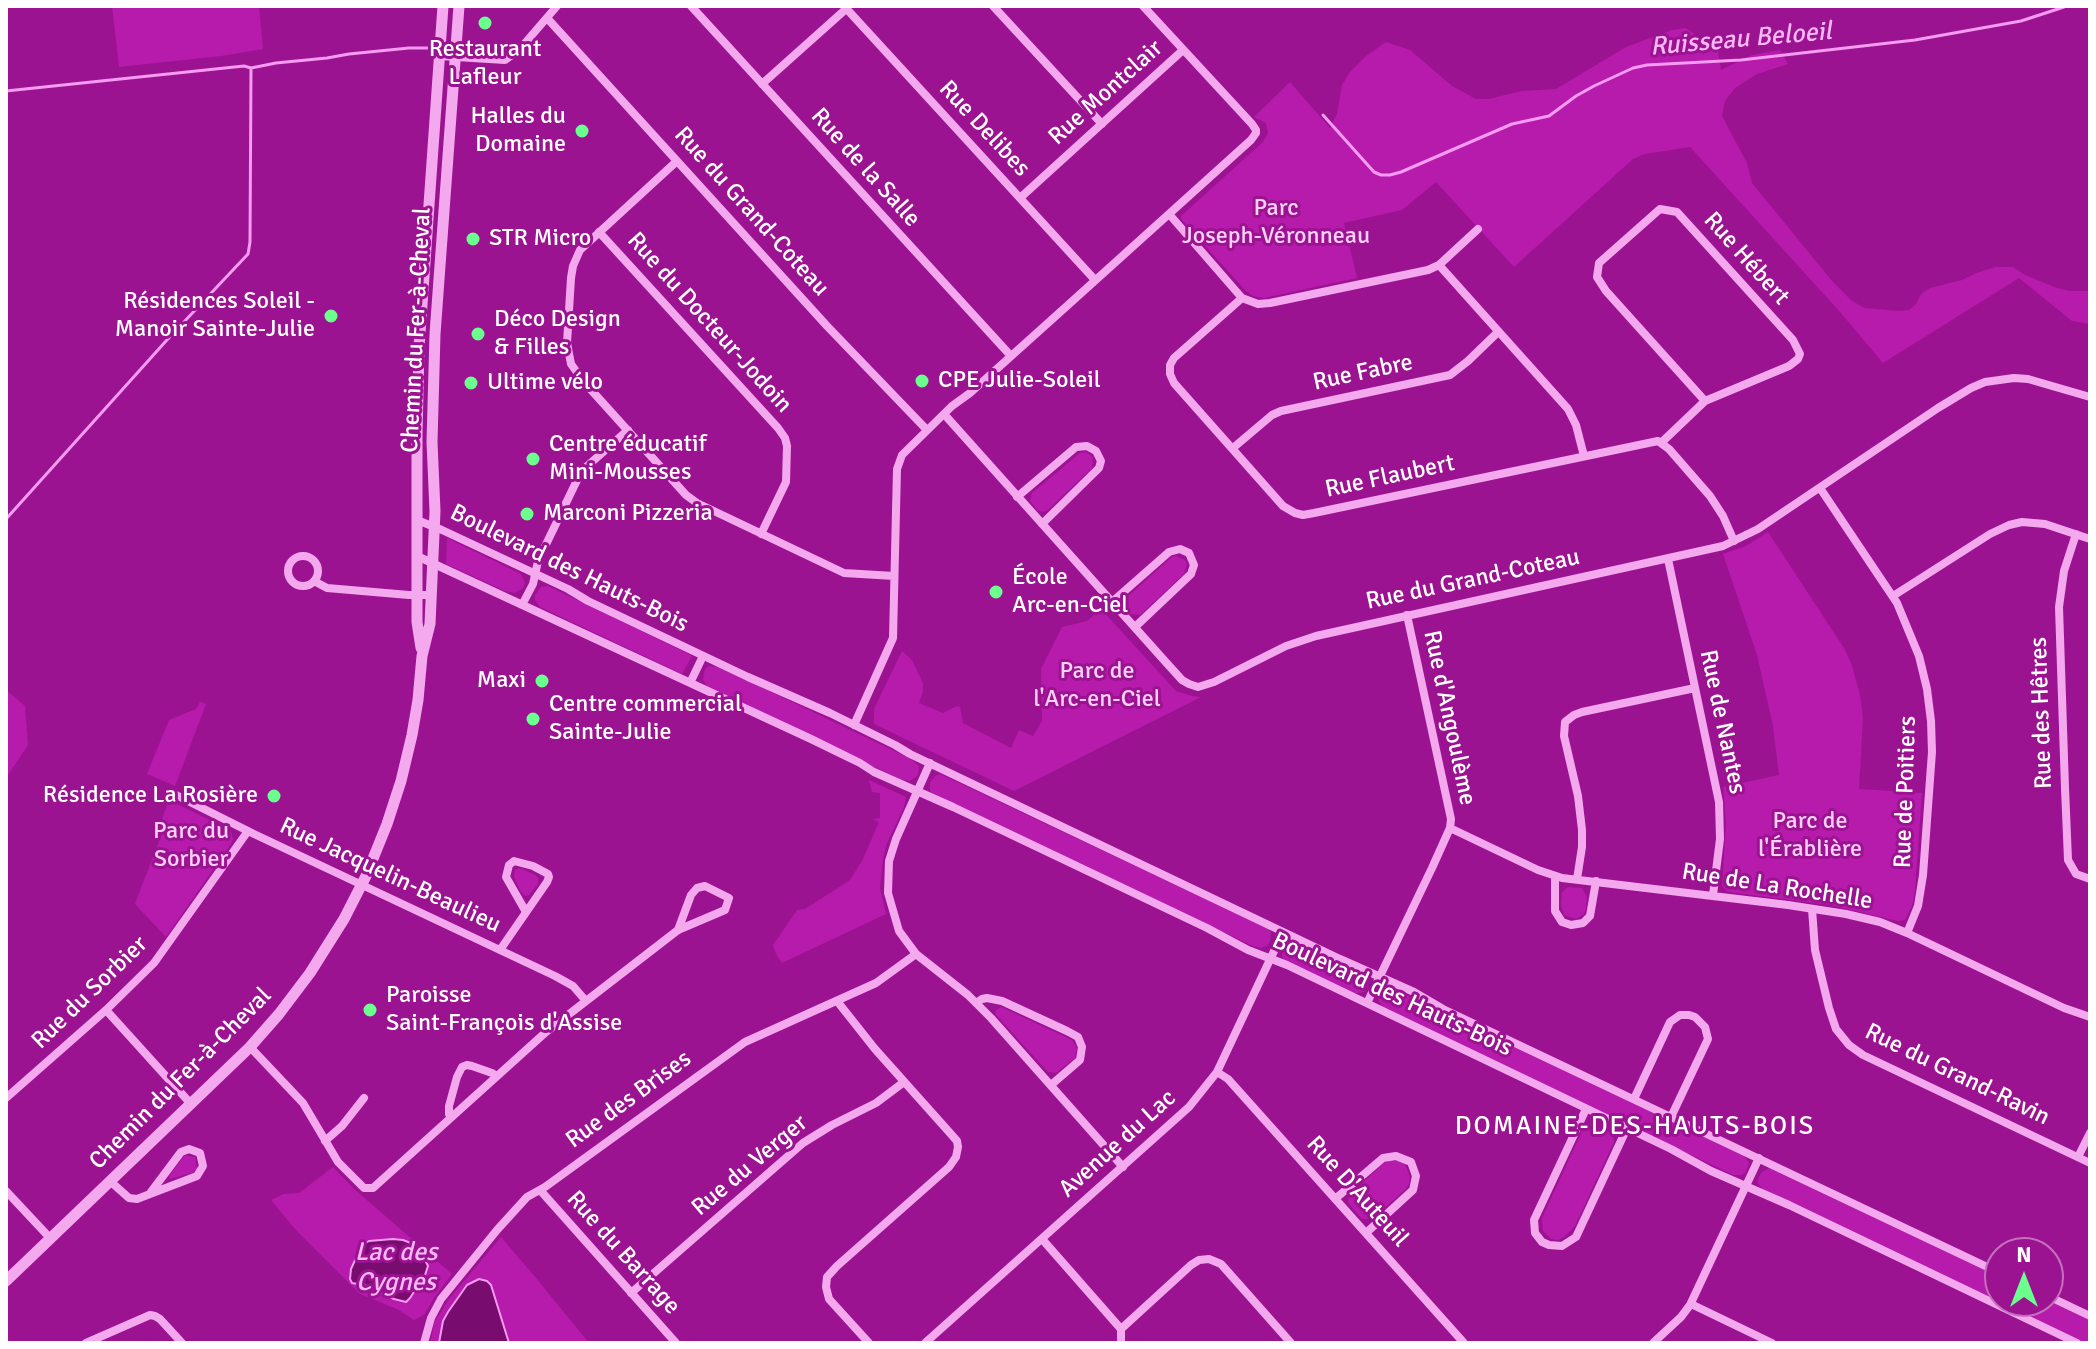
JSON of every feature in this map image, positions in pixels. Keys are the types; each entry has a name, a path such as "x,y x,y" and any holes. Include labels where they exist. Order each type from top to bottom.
{"street":[{"name":"Chemin du Fer-à-Cheval","path":"422,656 417,622 419,345 443,6"},
{"name":"Chemin du Fer-à-Cheval","path":"6,1281 250,1047 286,1005 338,930 362,885 387,824 404,769 430,624 435,344 459,6"},
{"path":"440,56 509,58 557,6"},
{"name":"Rue de la Salle","path":"691,6 1011,356"},
{"path":"993,6 1102,124"},
{"path":"854,725 892,642 897,464 902,455 1256,133 1254,126 1143,6"},
{"path":"762,84 845,8"},
{"name":"Rue Delibes","path":"845,8 1095,280"},
{"name":"Rue du Grand-Coteau","path":"547,18 827,326 927,430"},
{"name":"Rue Montclair","path":"1020,198 1183,50"},
{"path":"439,76 444,90 444,118 451,123"},
{"path":"677,161 582,248 573,266 567,339 571,364 691,499 844,573 894,576"},
{"name":"Rue Hébert","path":"1662,442 1705,401 1789,366 1799,358 1799,351 1793,340 1677,212 1660,209 1599,263 1596,274 1603,288 1705,401"},
{"path":"1169,214 1242,298 1258,304 1418,272 1439,265 1478,229"},
{"name":"Rue du Docteur-Jodoin","path":"599,232 785,438 787,479 761,534"},
{"path":"1439,265 1568,409 1576,425 1584,456"},
{"name":"Rue Flaubert","path":"1242,298 1177,354 1170,370 1174,383 1283,506 1295,513 1303,515 1652,441 1662,442"},
{"name":"Rue Fabre","path":"1233,448 1281,411 1450,375 1498,332"},
{"name":"Rue du Grand-Coteau","path":"944,414 1182,680 1198,687 1286,646 1337,630 1668,559 1734,541 1752,533 1938,408 1980,384 1995,380 2028,379 2090,397"},
{"path":"522,605 533,584 538,561 580,474 628,430"},
{"path":"1662,442 1715,503 1734,541"},
{"path":"1017,497 1076,447 1087,446 1096,451 1100,458 1099,468 1042,524"},
{"name":"Rue de Poitiers","path":"1820,488 1893,596 1919,656 1929,703 1932,734 1922,887 1907,933"},
{"name":"Boulevard des Hauts-Bois","path":"417,520 854,725 1984,1265"},
{"path":"1893,596 2009,525 2022,522 2045,524 2090,539"},
{"name":"Rue des Hêtres","path":"2076,534 2063,578 2059,607 2065,788 2068,860 2076,874 2090,879"},
{"path":"1112,602 1172,550 1189,553 1194,565 1191,574 1135,627"},
{"name":"Boulevard des Hauts-Bois","path":"417,556 1287,965 2077,1343"},
{"name":"Rue de Nantes","path":"1668,559 1719,802 1720,839 1713,895"},
{"path":"314,581 327,588 431,595"},
{"name":"Rue d'Angoulème","path":"1367,1003 1432,868 1451,819 1407,615"},
{"name":"Boulevard des Hauts-Bois","path":"690,683 703,656"},
{"path":"1577,879 1582,843 1581,823 1564,736 1565,722 1582,712 1695,688"},
{"path":"930,763 894,844 888,868 890,904 897,927 916,954 976,1003 1123,1167"},
{"name":"Rue Jacquelin-Beaulieu","path":"172,793 569,984 586,1001"},
{"name":"Rue de La Rochelle","path":"1450,828 1555,876 1713,895 1872,920 1907,933 2041,998 2090,1017"},
{"name":"Rue du Sorbier","path":"6,1098 154,963 248,831"},
{"path":"500,950 548,881 549,876 533,866 514,861 509,865 506,877 526,912"},
{"path":"1555,876 1555,911 1562,922 1571,925 1583,923 1590,916 1596,881"},
{"path":"250,1047 303,1103 345,1171 361,1186 370,1188 380,1184 546,1032 678,930 722,912 729,898 705,886 699,887 691,895 678,930"},
{"name":"Rue du Grand-Ravin","path":"1812,909 1815,950 1827,1000 1836,1029 1849,1045 1863,1055 2090,1163"},
{"name":"Avenue du Lac","path":"925,1343 1185,1112 1217,1072 1283,932"},
{"name":"Rue des Brises","path":"424,1343 433,1312 447,1291 520,1203 737,1047 883,979 916,954"},
{"path":"976,1003 987,998 1002,1001 1078,1037 1082,1050 1080,1060 1051,1085"},
{"path":"837,1001 957,1141 958,1154 949,1167 827,1277 829,1299 869,1343"},
{"path":"106,1010 191,1104"},
{"path":"1634,1099 1670,1022 1680,1015 1695,1017 1705,1027 1708,1039 1671,1117"},
{"path":"451,1117 449,1106 462,1067 472,1066 496,1076"},
{"name":"Rue D'Auteuil","path":"1217,1072 1228,1079 1460,1342"},
{"name":"Rue du Verger","path":"631,1293 807,1139 876,1103 904,1082"},
{"path":"325,1141 342,1126 364,1098"},
{"path":"1586,1109 1534,1220 1536,1235 1546,1244 1562,1246 1576,1237 1627,1128"},
{"path":"2078,1157 2090,1133"},
{"path":"111,1182 130,1199 137,1199 197,1176 203,1166 200,1153 189,1149 181,1152 151,1192"},
{"path":"1335,1199 1383,1158 1398,1156 1411,1162 1416,1173 1414,1189 1366,1233"},
{"path":"1653,1343 1691,1304 1759,1158"},
{"name":"Rue du Barrage","path":"540,1190 676,1343"},
{"path":"6,1191 50,1238"},
{"path":"1042,1239 1121,1329 1121,1343"},
{"path":"1121,1329 1193,1264 1209,1259 1224,1267 1284,1340"},
{"path":"1691,1304 1772,1343"},
{"path":"2064,1304 2090,1316"},
{"path":"86,1343 150,1315 160,1319 182,1343"}],"green space":[{"path":"112,6 259,6 263,49 119,67"},
{"name":"Parc Joseph-Véronneau","path":"1686,28 1718,52 1721,70 1752,55 1780,50 1788,64 1757,74 1735,88 1725,101 1722,116 1747,163 1752,183 1851,300 1864,308 1909,310 1930,288 1995,267 2013,267 2057,288 2090,291 2090,324 2072,321 2019,278 1883,363 1690,147 1645,154 1633,159 1514,267 1436,182 1402,210 1344,223 1357,278 1264,298 1253,296 1245,290 1181,219 1263,142 1268,133 1266,123 1254,117 1290,82 1330,128 1337,114 1342,85 1350,72 1386,42 1410,50 1452,86 1476,99 1489,99 1521,91 1556,89 1626,47"},
{"path":"1086,452 1093,457 1092,468 1048,510 1037,510 1030,501 1032,493 1080,453"},
{"name":"Parc de l'Érablière","path":"1768,532 1844,648 1852,666 1863,717 1859,789 1922,793 1915,891 1905,920 1830,905 1728,892 1722,886 1726,823 1723,787 1779,775 1773,726 1757,655 1723,554 1746,546"},
{"path":"447,538 521,574 525,583 523,588 515,593 505,591 446,564"},
{"path":"1176,556 1187,564 1184,574 1140,615 1130,614 1125,606 1126,598"},
{"path":"548,586 689,654 692,656 682,674 540,607 535,595 541,587"},
{"name":"Parc de l'Arc-en-Ciel","path":"1101,609 1176,691 1201,697 1014,791 874,724 874,709 902,651 912,660 923,683 919,703 943,713 960,707 963,723 1011,748 1019,730 1033,736 1042,721 1041,669 1062,627 1087,621"},
{"path":"709,666 719,667 911,759 919,766 918,775 910,781 900,779 708,688 703,679"},
{"path":"6,690 25,706 28,745 6,778"},
{"path":"200,702 206,704 175,786 147,774 169,720 196,709"},
{"path":"940,774 1269,929 1270,942 1261,948 1253,946 935,795 930,791 930,782"},
{"path":"869,780 906,797 883,859 880,888 886,914 782,963 773,945 797,910 805,909 850,880 863,859 879,822 872,819 880,818 880,793 872,792"},
{"name":"Parc du Sorbier","path":"169,800 226,828 233,839 166,937 135,904 164,828 161,822"},
{"path":"520,868 538,878 538,884 529,895 521,892 514,877 515,870"},
{"path":"1568,887 1582,888 1587,897 1584,914 1576,919 1564,915 1561,905 1562,892"},
{"path":"1291,941 1363,974 1367,988 1354,994 1284,960 1283,948"},
{"path":"1389,987 1744,1155 1749,1163 1746,1172 1733,1175 1383,1007 1378,995"},
{"path":"1001,1007 1072,1040 1077,1048 1075,1058 1056,1073 1048,1072 996,1015 995,1011"},
{"path":"1591,1125 1609,1132 1614,1142 1575,1226 1564,1237 1551,1239 1543,1231 1542,1218 1584,1127"},
{"path":"185,1155 195,1157 197,1169 170,1179 169,1176"},
{"path":"1389,1161 1405,1164 1409,1184 1372,1219 1362,1219 1348,1203 1349,1195"},
{"path":"333,1167 452,1274 424,1315 414,1320 399,1310 360,1294 294,1228 271,1200 284,1194 299,1193"},
{"path":"1769,1168 1984,1269 1984,1295 1763,1190 1758,1183 1761,1173"},
{"path":"501,1237 589,1343 430,1343 435,1321 449,1299"},
{"path":"2064,1308 2090,1320 2090,1343 2029,1317 2064,1317"}],"water":[{"name":"Lac des Cygnes","path":"393,1239 413,1244 420,1250 428,1266 406,1302 368,1286 352,1283 350,1279 362,1245 369,1241"},
{"path":"479,1279 491,1285 509,1343 439,1343 448,1312 467,1285"}],"waterway":[{"name":"Ruisseau Beloeil","path":"1323,115 1374,172 1390,175 1512,124 1549,116 1576,96 1633,68 1741,60 1915,40 2021,21 2064,7"},
{"path":"251,68 349,54 432,48"},
{"path":"6,91 244,66 251,68 248,254 6,519"}],"place":[{"name":"Restaurant Lafleur","path":"485,23"},
{"name":"Halles du Domaine","path":"582,131"},
{"name":"STR Micro","path":"473,239"},
{"name":"Résidences Soleil - Manoir Sainte-Julie","path":"331,316"},
{"name":"Déco Design & Filles","path":"478,334"},
{"name":"CPE Julie-Soleil","path":"922,381"},
{"name":"Ultime vélo","path":"471,383"},
{"name":"Centre éducatif Mini-Mousses","path":"533,459"},
{"name":"Marconi Pizzeria","path":"527,514"},
{"name":"École Arc-en-Ciel","path":"996,592"},
{"name":"Maxi","path":"542,681"},
{"name":"Centre commercial Sainte-Julie","path":"533,719"},
{"name":"Résidence La Rosière","path":"274,796"},
{"name":"Paroisse Saint-François d'Assise","path":"370,1010"}],"district":[{"name":"DOMAINE-DES-HAUTS-BOIS","path":"1635,1127"}]}
